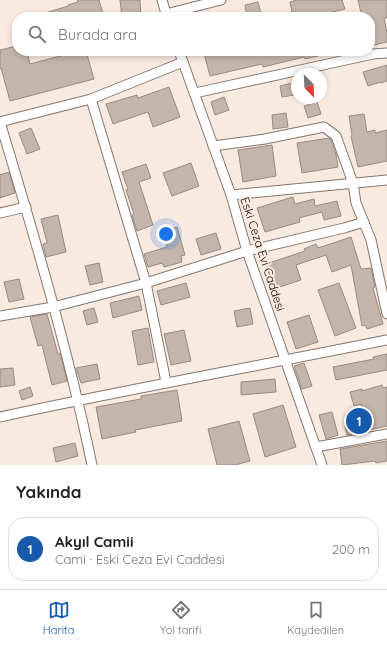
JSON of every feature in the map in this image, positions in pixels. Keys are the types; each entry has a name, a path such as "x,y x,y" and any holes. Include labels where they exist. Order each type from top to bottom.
{"street":[{"path":"162,0 165,12"},
{"path":"177,12 221,0"},
{"path":"375,54 387,53"},
{"name":"Eski Ceza Evi Caddesi","path":"181,56 231,195 247,251 322,465"},
{"path":"195,93 364,56"},
{"path":"92,465 79,400 26,207 0,122 91,99 183,62"},
{"path":"91,99 146,283 166,382"},
{"path":"213,146 265,139 324,127 336,136 353,183 356,203 371,240 387,314"},
{"path":"231,195 387,180"},
{"path":"0,213 26,207"},
{"path":"0,316 53,307 146,283 247,251 364,222"},
{"path":"0,417 166,382 285,361 387,340"},
{"path":"316,446 387,434"}],"building":[{"path":"77,0 99,0 103,12 49,12 68,6 78,2"},
{"path":"120,0 140,0 141,12 121,12"},
{"path":"297,0 342,0 345,9 333,12 292,12 290,2"},
{"path":"358,0 387,0 387,18 384,18 387,42 375,45 375,12 361,12"},
{"path":"258,2 261,12 246,12 245,5"},
{"path":"12,47 12,56 28,56 30,64 60,56 87,56 94,79 10,101 1,68 0,69 0,50"},
{"path":"205,56 318,56 305,59 304,57 263,67 262,64 210,76"},
{"path":"387,65 387,81 368,86 363,72"},
{"path":"291,83 291,96 282,97 280,86"},
{"path":"169,87 180,117 153,127 148,112 113,124 106,104 137,95 138,98"},
{"path":"224,97 229,110 215,115 211,102"},
{"path":"318,104 321,114 308,118 304,106"},
{"path":"286,113 288,127 273,129 272,115"},
{"path":"364,114 367,132 375,130 375,133 387,130 387,161 358,167 351,136 349,116"},
{"path":"31,128 40,149 27,154 19,133"},
{"path":"329,138 336,154 338,167 302,173 297,143"},
{"path":"272,145 276,176 243,182 238,150"},
{"path":"191,163 199,186 172,196 163,173"},
{"path":"146,164 151,178 139,182 153,225 137,231 132,215 134,214 126,190 128,190 122,172"},
{"path":"9,172 15,193 0,198 0,175"},
{"path":"293,197 295,204 314,199 315,206 337,201 341,216 324,220 322,212 299,218 300,222 265,232 257,208"},
{"path":"58,215 66,252 46,257 43,244 47,243 41,219"},
{"path":"177,227 185,255 181,256 182,262 164,267 162,263 148,267 144,254 167,247 163,232"},
{"path":"216,233 221,249 201,255 196,239"},
{"path":"351,237 361,269 371,268 375,287 373,288 383,324 367,329 365,325 362,326 351,265 332,272 326,255 296,265 301,280 274,289 266,264 305,251 304,249 316,244 318,248"},
{"path":"99,263 103,282 90,285 85,266"},
{"path":"19,279 24,299 9,302 4,282"},
{"path":"186,283 190,297 161,305 157,291"},
{"path":"339,283 356,328 335,336 318,290"},
{"path":"139,296 142,310 113,318 110,303"},
{"path":"94,308 98,322 87,325 83,311"},
{"path":"250,308 253,324 237,327 234,311"},
{"path":"47,314 58,354 60,353 67,381 52,385 42,345 38,346 30,317"},
{"path":"309,315 318,342 296,349 287,322"},
{"path":"148,328 154,362 138,365 132,331"},
{"path":"184,330 191,361 171,365 164,334"},
{"path":"387,354 387,370 336,380 333,367 374,359 373,357"},
{"path":"304,363 312,386 302,389 294,366"},
{"path":"97,364 100,379 81,383 76,368"},
{"path":"13,368 15,385 0,387 0,369"},
{"path":"275,379 276,392 241,395 241,382"},
{"path":"382,385 383,388 387,387 387,426 347,435 345,427 365,421 361,404 354,406 350,392 362,389 362,391"},
{"path":"30,387 33,396 22,400 19,391"},
{"path":"177,390 182,421 135,430 136,432 102,439 96,407 141,399 141,396"},
{"path":"283,405 296,447 265,457 253,414"},
{"path":"332,412 338,435 326,439 319,415"},
{"path":"239,421 250,461 235,465 217,465 208,429"},
{"path":"387,441 387,461 342,465 340,449"},
{"path":"75,443 78,456 56,462 53,448"}],"place":[{"name":"Akyıl Camii","path":"359,421"}]}
